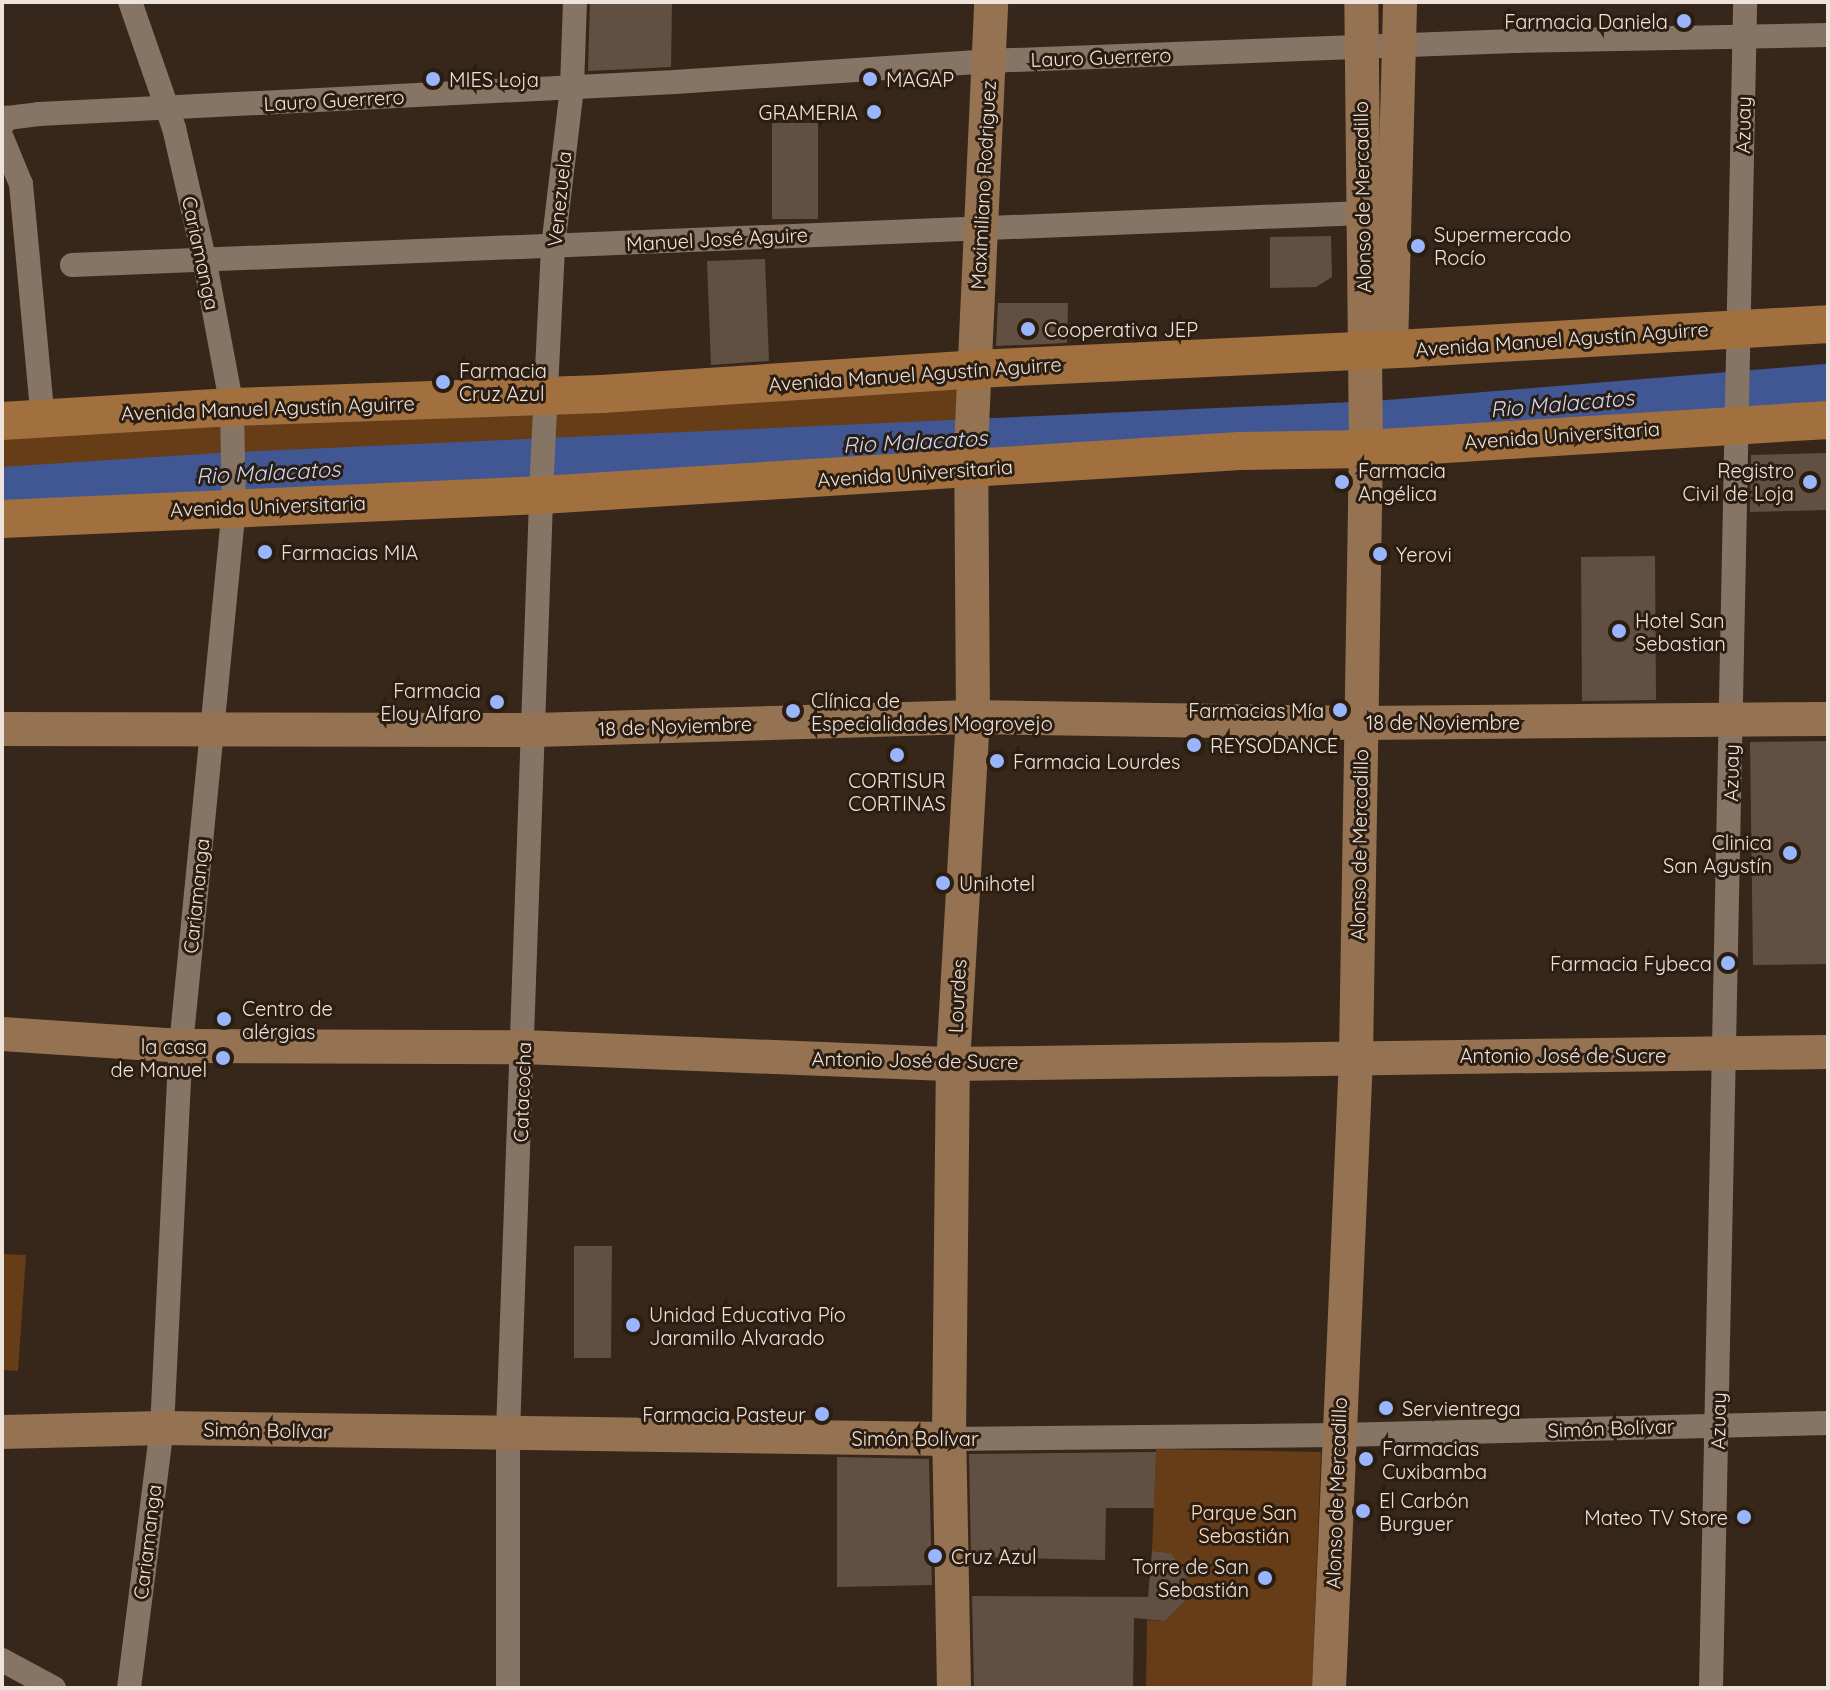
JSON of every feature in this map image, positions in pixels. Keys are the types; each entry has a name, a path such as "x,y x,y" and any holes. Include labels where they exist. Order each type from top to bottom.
{"main road":[{"name":"Avenida Manuel Agustín Aguirre","path":"2,421 546,405 974,381 1373,353 1738,334 1828,324"},
{"name":"Avenida Universitaria","path":"2,519 234,496 542,484 972,459 1240,451 1366,438 1735,415 1828,420"}],"street":[{"name":"Cariamanga","path":"129,1688 162,1428 181,1046 234,496 232,415 204,258 167,109 130,2"},
{"name":"Venezuela","path":"542,484 553,247 572,87 575,2"},
{"name":"Maximiliano Rodriguez","path":"972,459 991,2"},
{"name":"Alonso de Mercadillo","path":"1361,2 1363,213 1378,258"},
{"name":"Alonso de Mercadillo","path":"1329,1688 1356,1056 1366,438 1378,258 1399,47 1400,2"},
{"name":"Azuay","path":"1711,1688 1745,2"},
{"name":"Lauro Guerrero","path":"2,125 7,118 39,114 572,87 988,61 1828,35"},
{"path":"2,138 21,184 43,419"},
{"name":"Manuel José Aguire","path":"72,265 1363,213"},
{"name":"Lourdes","path":"954,1688 950,1439 953,1064 973,717 972,459"},
{"name":"Catacocha","path":"508,1688 508,1432 542,484"},
{"name":"18 de Noviembre","path":"2,729 535,730 973,717 1361,723 1828,719"},
{"name":"Antonio José de Sucre","path":"2,1034 181,1046 523,1047 953,1064 1356,1056 1828,1052"},
{"name":"Simón Bolívar","path":"2,1432 162,1428 950,1439 1338,1435 1828,1423"},
{"path":"2,1660 54,1688"}],"green space":[{"path":"975,369 972,470 2,519 2,421"},
{"path":"2,1254 26,1255 18,1371 2,1370"},
{"name":"Parque San Sebastián","path":"1156,1449 1321,1452 1312,1688 1146,1688 1147,1620 1165,1621 1185,1601 1187,1575 1171,1553 1152,1551"}],"building":[{"path":"590,2 672,2 671,67 588,71"},
{"path":"772,123 818,123 818,219 772,219"},
{"path":"1331,236 1332,277 1316,287 1270,288 1270,237"},
{"path":"765,259 769,361 711,365 707,261"},
{"name":"Cooperativa JEP","path":"998,303 1068,303 1067,343 996,346"},
{"path":"1828,453 1828,510 1750,512 1751,455"},
{"name":"Hotel San Sebastian","path":"1655,556 1656,700 1582,701 1581,557"},
{"name":"Clinica San Agustín","path":"1828,741 1828,964 1753,965 1750,742"},
{"path":"574,1246 612,1246 611,1358 574,1358"},
{"path":"1156,1452 1154,1508 1106,1508 1105,1560 971,1557 969,1454"},
{"path":"837,1457 929,1459 932,1585 837,1587"},
{"path":"1152,1551 1171,1553 1187,1575 1185,1601 1165,1621 1134,1618 1133,1688 974,1688 972,1596 1148,1597"}],"waterway":[{"name":"Rio Malacatos","path":"2,486 216,472 1376,420 1828,383"}],"place":[{"name":"Farmacia Daniela","path":"1684,21"},
{"name":"MIES Loja","path":"433,79"},
{"name":"MAGAP","path":"870,79"},
{"name":"GRAMERIA","path":"874,112"},
{"name":"Supermercado Rocío","path":"1418,246"},
{"name":"Cooperativa JEP","path":"1028,329"},
{"name":"Farmacia Cruz Azul","path":"443,382"},
{"name":"Farmacia Angélica","path":"1342,482"},
{"name":"Registro Civil de Loja","path":"1810,482"},
{"name":"Farmacias MIA","path":"265,552"},
{"name":"Yerovi","path":"1380,554"},
{"name":"Hotel San Sebastian","path":"1619,631"},
{"name":"Farmacia Eloy Alfaro","path":"497,702"},
{"name":"Farmacias Mía","path":"1340,710"},
{"name":"Clínica de Especialidades Mogrovejo","path":"793,711"},
{"name":"REYSODANCE","path":"1194,745"},
{"name":"CORTISUR CORTINAS","path":"897,755"},
{"name":"Farmacia Lourdes","path":"997,761"},
{"name":"Clinica San Agustín","path":"1790,853"},
{"name":"Unihotel","path":"943,883"},
{"name":"Farmacia Fybeca","path":"1728,963"},
{"name":"Centro de alérgias","path":"224,1019"},
{"name":"la casa de Manuel","path":"223,1058"},
{"name":"Unidad Educativa Pío Jaramillo Alvarado","path":"633,1325"},
{"name":"Servientrega","path":"1386,1408"},
{"name":"Farmacia Pasteur","path":"822,1414"},
{"name":"Farmacias Cuxibamba","path":"1366,1459"},
{"name":"El Carbón Burguer","path":"1363,1511"},
{"name":"Mateo TV Store","path":"1744,1517"},
{"name":"Cruz Azul","path":"935,1556"},
{"name":"Torre de San Sebastián","path":"1265,1578"}]}
